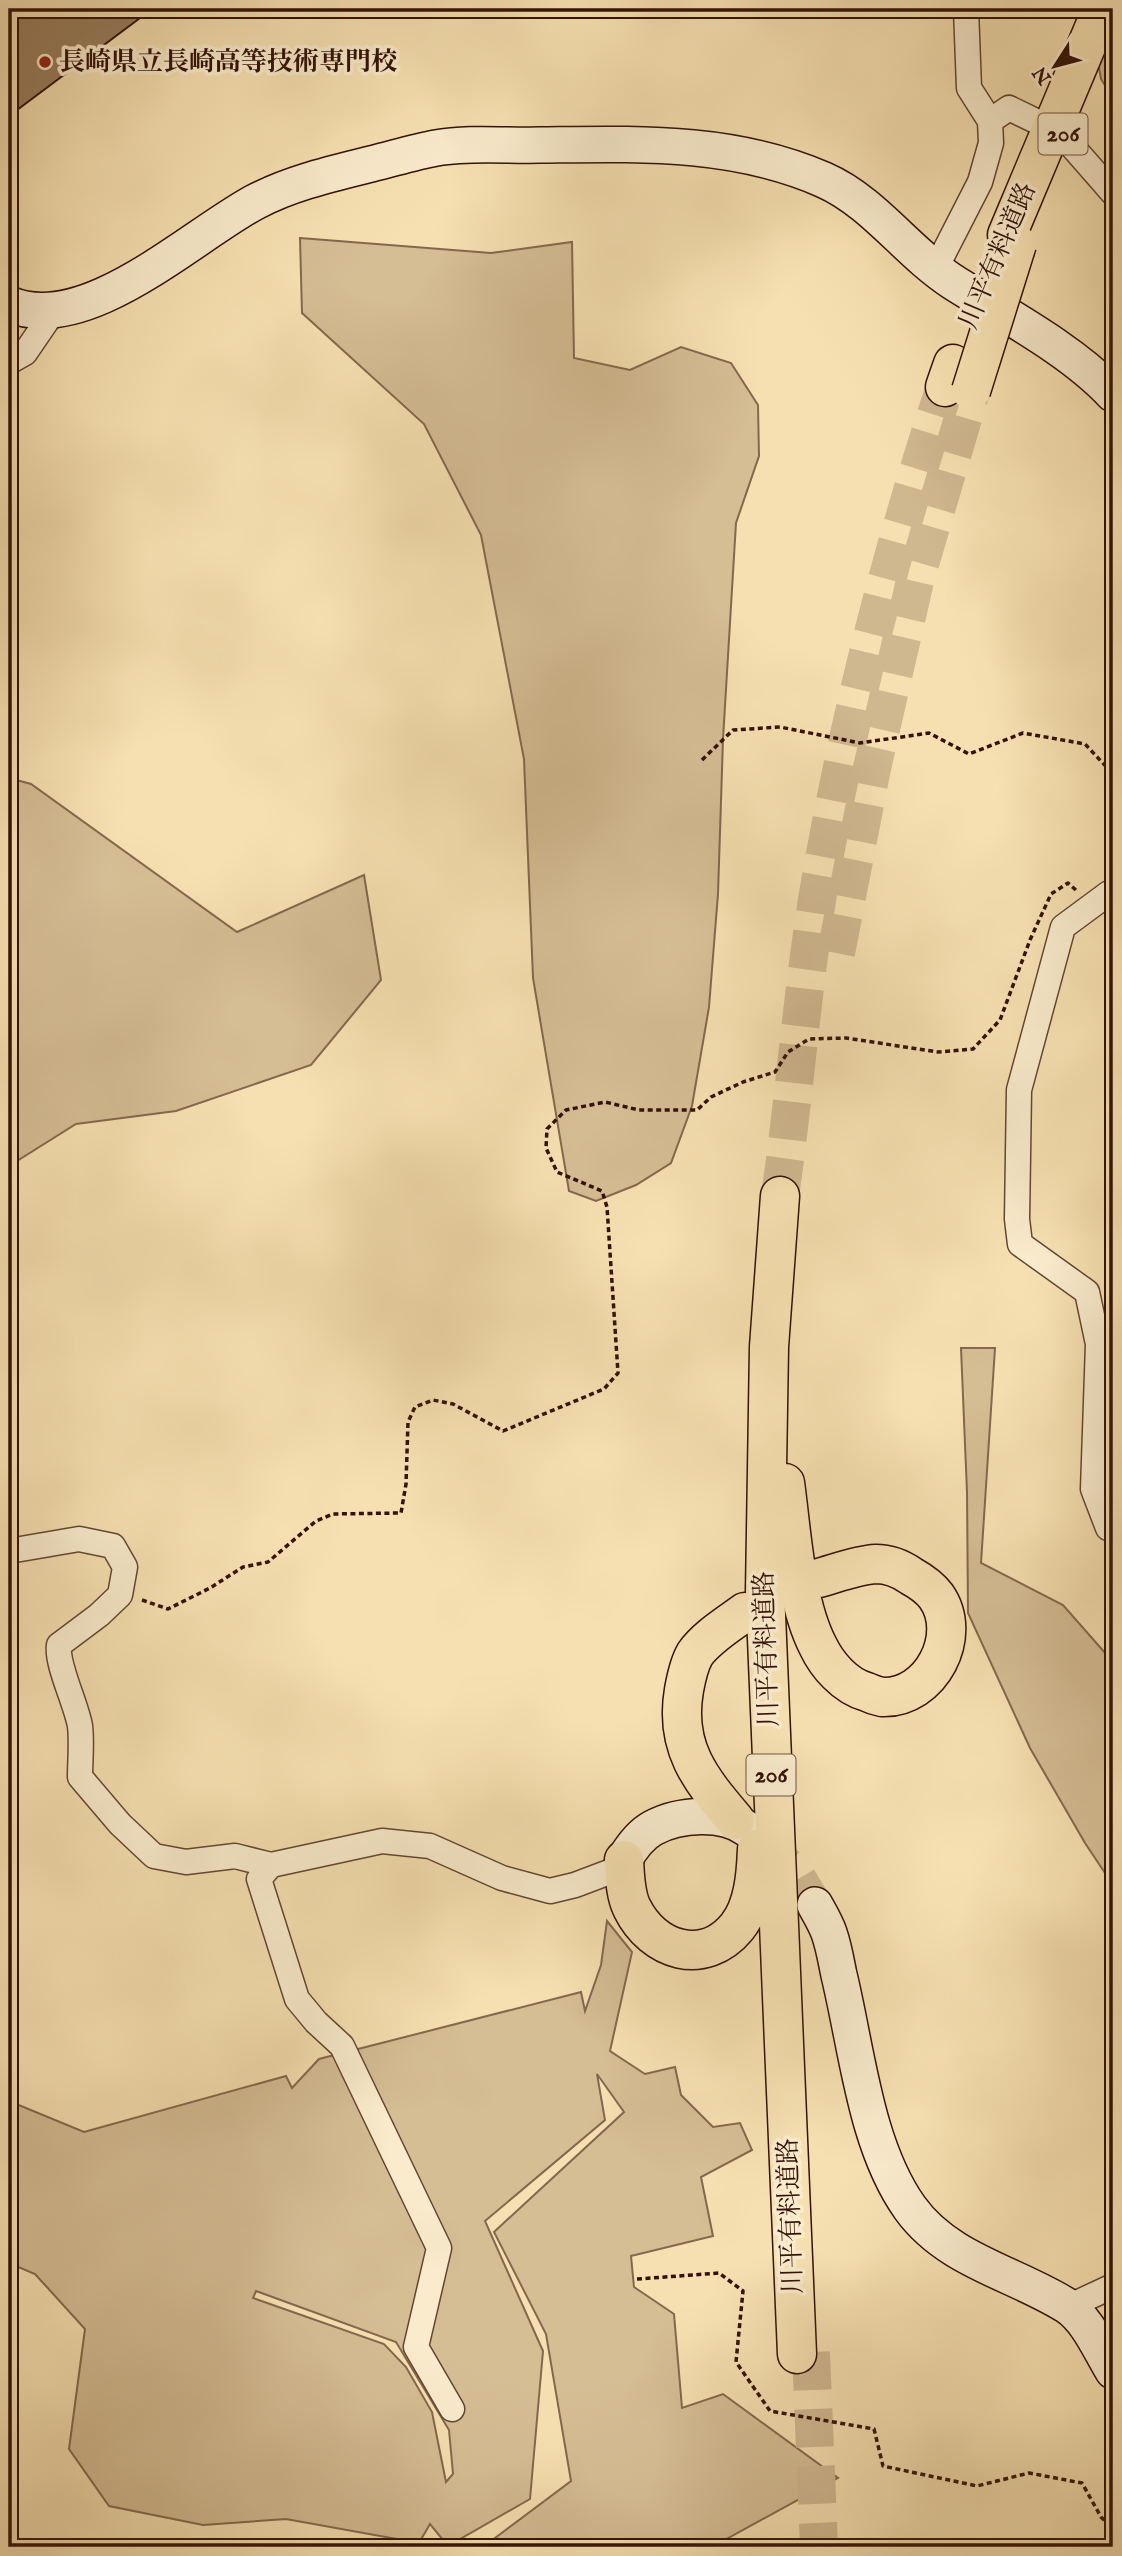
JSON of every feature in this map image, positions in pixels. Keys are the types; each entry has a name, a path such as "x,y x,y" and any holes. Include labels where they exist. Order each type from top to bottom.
{"highway":[{"name":"川平有料道路","path":"956,381 1102,9"},
{"name":"川平有料道路","path":"1012,240 1113,25"},
{"name":"川平有料道路","path":"790,1197 782,1461 781,1691 804,2353 755,1602 769,1348 790,1197"},
{"path":"782,1461 798,1576 818,1645 834,1671 858,1690 882,1697 905,1693 926,1680 940,1658 947,1636 945,1616 936,1596 920,1581 900,1569 877,1564 819,1578"},
{"path":"741,1825 704,1783 688,1754 681,1707 686,1677 695,1654 755,1602"},
{"path":"624,1860 625,1884 631,1906 642,1926 657,1941 678,1949 700,1950 720,1942 738,1926 750,1901 757,1866 755,1602"}],"street":[{"path":"935,270 980,183 992,143 990,121 969,88 966,9"},
{"path":"990,121 1009,108 1044,125"},
{"path":"9,304 53,312 86,304 118,288 267,197 311,179 439,147 656,144 719,150 779,162 827,181 861,203 935,270 1072,358 1113,394"},
{"path":"1071,145 1113,193"},
{"path":"9,362 26,353 53,312"},
{"path":"1103,899 1063,927 1019,1090 1017,1219 1020,1244 1087,1292 1098,1344 1093,1489 1108,1528 1113,1530"},
{"path":"9,1551 79,1539 113,1546 125,1567 120,1592 99,1615 59,1645 57,1655 71,1692 80,1728 80,1777 120,1824 154,1856 186,1862 235,1856 271,1865 382,1841 430,1846 502,1878 550,1891 612,1871 624,1860 634,1844 651,1829 669,1822 692,1817 741,1825"},
{"path":"271,1865 259,1879 297,1999 316,2022 342,2046 439,2248 416,2347 452,2409"},
{"path":"815,1905 829,1933 864,2093 878,2140 892,2177 911,2209 930,2230 960,2254 1068,2307 1083,2322 1113,2371"},
{"path":"1068,2307 1113,2286"}],"path":[{"path":"702,760 733,730 780,727 860,743 929,733 969,754 1023,733 1085,744 1113,774"},
{"path":"120,1592 168,1609 210,1588 243,1567 268,1562 316,1521 333,1514 401,1513 406,1484 408,1422 415,1407 433,1400 453,1404 503,1431 604,1389 618,1373 607,1207 602,1191 557,1172 546,1148 547,1129 566,1110 605,1102 639,1110 697,1110 710,1097 743,1082 775,1072 788,1052 809,1039 846,1038 938,1052 973,1049 1000,1020 1030,940 1051,894 1068,883 1103,899"},
{"path":"637,2279 719,2273 743,2291 737,2362 770,2411 874,2429 883,2466 977,2486 1030,2473 1082,2483 1101,2517 1113,2529"}],"shaded area":[{"path":"1088,9 1113,9 1113,99 1101,79"},
{"path":"300,238 491,253 572,242 574,358 630,370 681,347 731,363 758,405 759,456 736,523 723,739 718,894 709,1007 692,1106 671,1163 636,1185 596,1201 569,1191 533,978 524,759 481,535 424,424 302,313"},
{"path":"9,778 31,784 237,932 364,875 381,980 311,1065 176,1111 76,1124 9,1166"},
{"path":"961,1348 995,1348 981,1563 1063,1605 1113,1662 1113,1885 1085,1843 1030,1748 968,1613 967,1492"},
{"path":"607,1921 632,1952 610,2051 645,2074 675,2067 681,2095 713,2127 740,2123 752,2150 701,2177 713,2236 631,2256 634,2287 674,2314 682,2408 723,2394 838,2478 716,2547 483,2547 571,2481 546,2334 494,2232 624,2112 597,2074 605,2120 485,2221 543,2351 530,2499 448,2546 430,2524 419,2543 286,2519 203,2525 109,2506 69,2449 85,2329 35,2274 9,2263 9,2101 84,2132 286,2076 292,2088 319,2059 581,1992 585,2011 601,1965","holes":["256,2291 396,2342 449,2430 453,2474 446,2482 432,2412 406,2367 384,2344 253,2298"]}],"building":[{"name":"長崎県立長崎高等技術専門校","path":"9,9 152,9 9,116"}],"tunnel":[{"path":"780,1196 810,947 834,804 875,624 945,387"},
{"path":"836,953 872,768 915,581 971,391"},
{"path":"762,1841 795,1872 815,1905"},
{"path":"811,2352 819,2547"}],"place":[{"name":"長崎県立長崎高等技術専門校","path":"45,62"}]}
